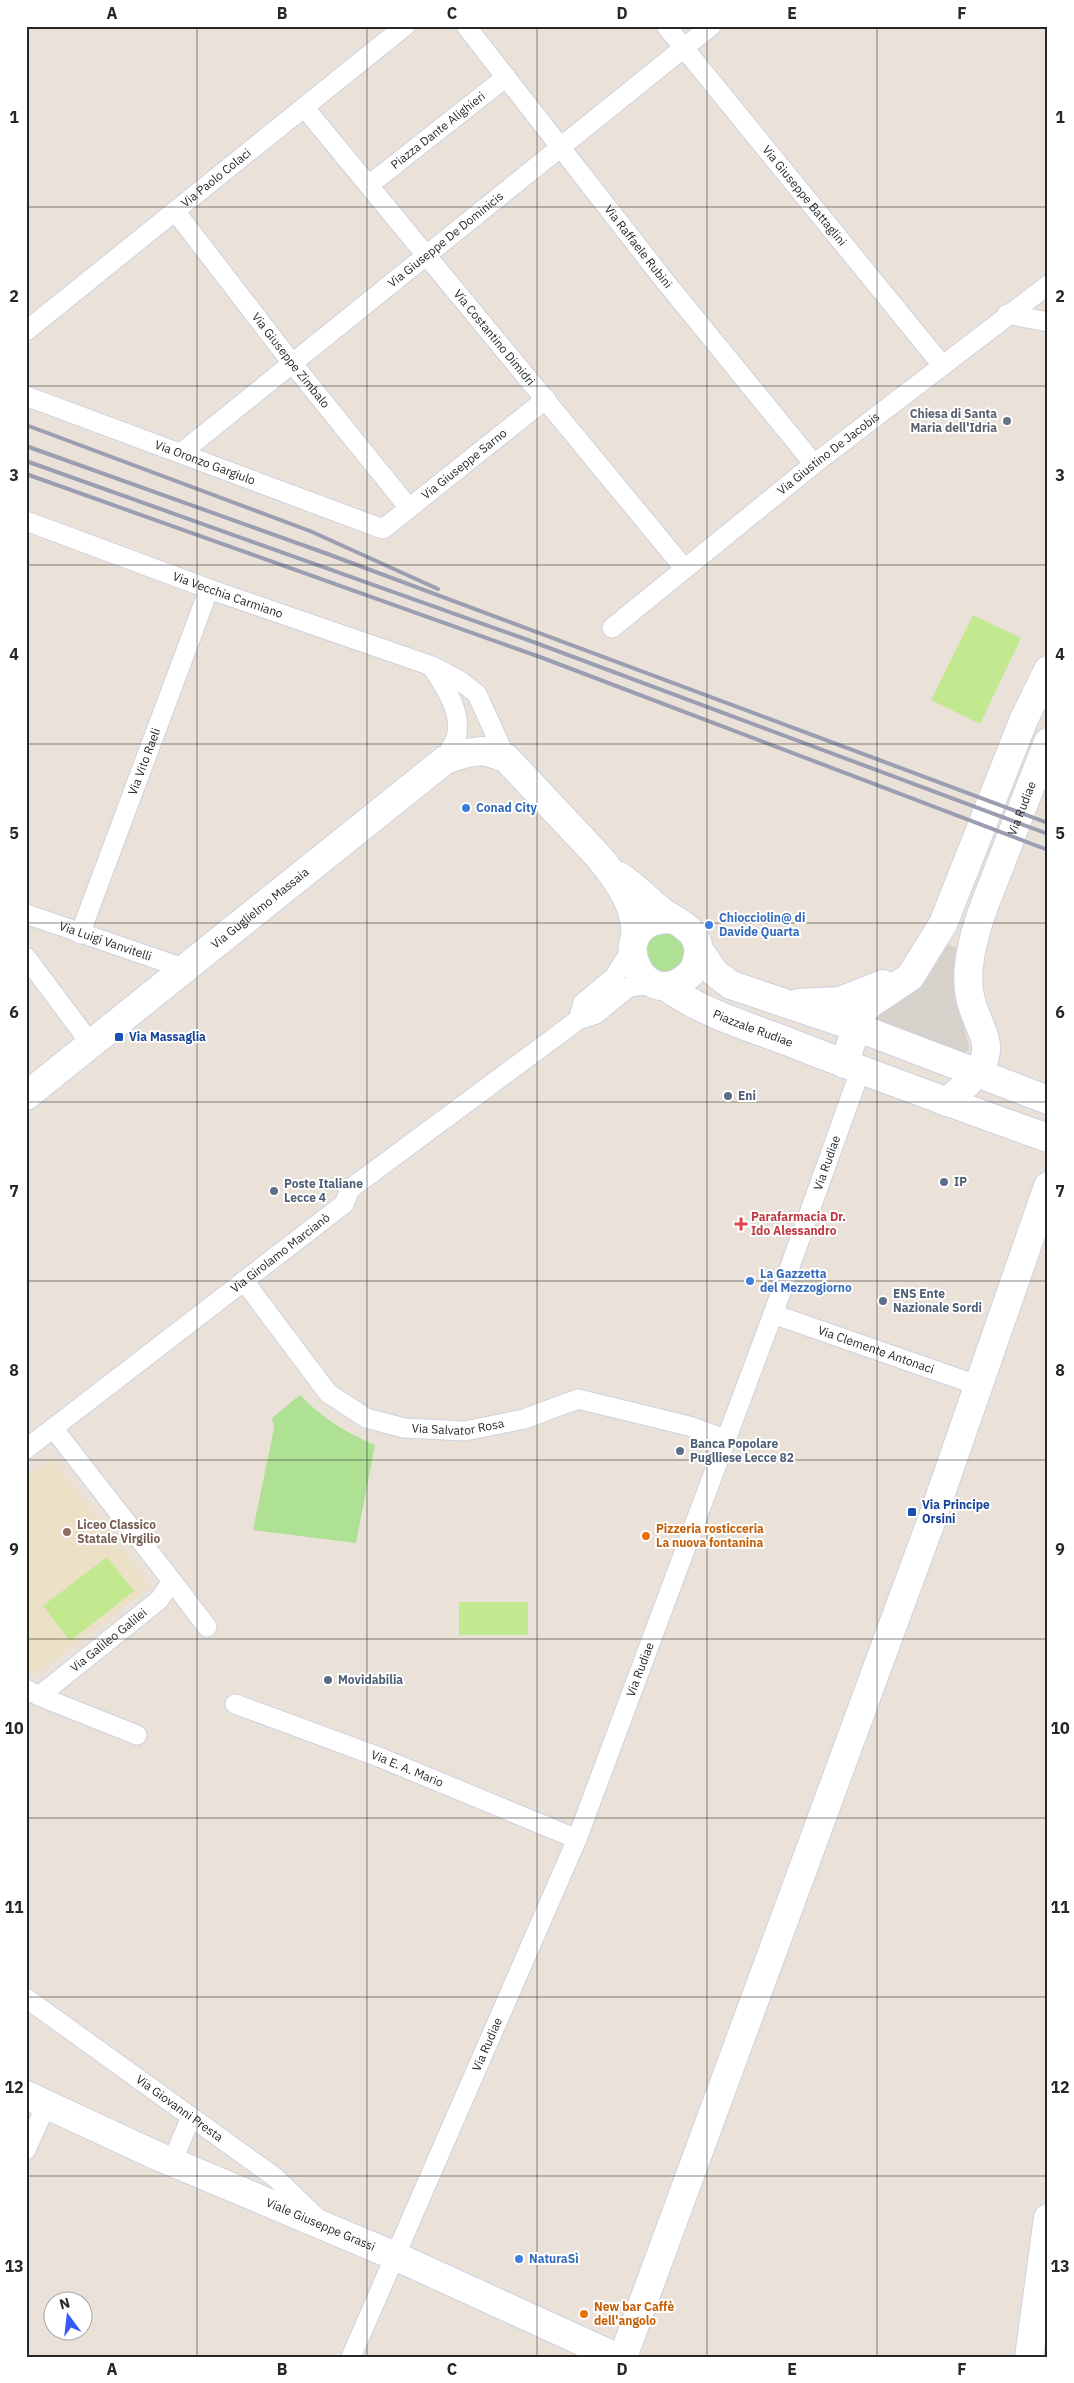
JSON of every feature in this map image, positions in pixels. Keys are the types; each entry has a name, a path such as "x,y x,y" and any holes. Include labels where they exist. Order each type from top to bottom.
{"main road":[{"path":"852,1068 856,1027 862,1012 871,1003 910,977 943,924 1024,718 1048,670"},
{"name":"Via Rudiae","path":"978,1072 986,1057 987,1042 969,998 967,983 974,934 1048,742"},
{"name":"Via Guglielmo Massaia","path":"26,1096 183,968 445,760 466,753 495,754"},
{"name":"Piazzale Rudiae","path":"495,754 610,870 634,886 672,919 691,930 699,950 715,973 731,985 856,1027 1048,1100"},
{"name":"Piazzale Rudiae","path":"610,870 636,920 633,960 637,970 645,979 719,1016 852,1068 1048,1138"},
{"path":"633,944 641,929 650,922 672,919"},
{"path":"660,985 679,983 690,975 697,964 699,950"},
{"path":"774,1001 809,1003 840,1001 865,993 888,982 921,961"},
{"path":"946,1102 964,1088 978,1072"},
{"path":"623,2357 932,1519 977,1385 1048,1186"},
{"name":"Viale Giuseppe Grassi","path":"36,2100 172,2162 395,2256 616,2357"},
{"path":"1029,2357 1048,2218"}],"street":[{"name":"Via Paolo Colaci","path":"26,331 405,26"},
{"name":"Via Raffaele Rubini","path":"466,26 664,280 814,464"},
{"name":"Via Giuseppe Battaglini","path":"666,26 942,365"},
{"name":"Via Giuseppe De Dominicis","path":"180,453 711,26"},
{"name":"Piazza Dante Alighieri","path":"368,185 506,77"},
{"name":"Via Costantino Dimidri","path":"304,107 684,568"},
{"name":"Via Giuseppe Zimbalo","path":"175,211 292,363 409,508"},
{"name":"Via Giustino De Jacobis","path":"612,628 814,464 1007,314 1048,285"},
{"path":"1007,314 1048,322"},
{"name":"Via Oronzo Gargiulo","path":"26,396 383,530"},
{"name":"Via Giuseppe Sarno","path":"383,530 546,399"},
{"name":"Via Vecchia Carmiano","path":"26,521 209,589 432,666 459,680 477,694 495,754"},
{"name":"Via Vito Raeli","path":"80,934 209,589"},
{"path":"432,666 452,702 457,720 470,739 495,754"},
{"path":"445,760 456,737 457,720"},
{"name":"Via Luigi Vanvitelli","path":"26,914 183,968"},
{"name":"Via Girolamo Marcianò","path":"578,1020 583,1003 614,977 633,944"},
{"path":"26,957 91,1044"},
{"name":"Via Girolamo Marcianò","path":"26,1449 344,1204 350,1190 578,1020 596,1014 629,987 660,985"},
{"name":"Via Rudiae","path":"351,2357 577,1839 773,1314 852,1068"},
{"name":"Via Salvator Rosa","path":"244,1281 328,1392 366,1418 404,1428 465,1431 524,1419 578,1399 689,1426 725,1439"},
{"name":"Via Clemente Antonaci","path":"773,1314 977,1385"},
{"path":"53,1428 207,1627"},
{"name":"Via Galileo Galilei","path":"33,1692 159,1600 172,1581"},
{"name":"Via Galileo Galilei","path":"33,1692 137,1735"},
{"name":"Via E. A. Mario","path":"235,1704 379,1757 577,1839"},
{"name":"Via Giovanni Presta","path":"26,1998 276,2178 326,2227"},
{"path":"26,2150 36,2100"},
{"path":"172,2162 191,2117"}],"shaded area":[{"path":"945,943 960,950 956,989 958,1007 969,1046 969,1050 966,1052 958,1053 871,1020"},
{"name":"Liceo Classico Statale Virgilio","path":"52,1458 150,1587 36,1674 26,1670 26,1477"}],"green space":[{"path":"973,615 1021,638 980,724 931,700"},
{"path":"666,932 680,938 686,952 680,966 666,972 652,966 646,952 652,938"},
{"path":"300,1395 335,1424 375,1445 356,1543 253,1530 274,1428 272,1418"},
{"path":"107,1557 134,1591 70,1641 43,1606"},
{"path":"459,1602 528,1602 528,1635 459,1635"}],"railway":[{"path":"26,425 310,531 438,589"},
{"path":"26,446 325,553 1048,823"},
{"path":"26,461 528,640 1048,834"},
{"path":"26,474 540,657 1048,850"}],"place":[{"name":"Chiesa di Santa Maria dell'Idria","path":"1007,421"},
{"name":"Conad City","path":"466,808"},
{"name":"Chiocciolin@ di Davide Quarta","path":"709,925"},
{"name":"Via Massaglia","path":"119,1037"},
{"name":"Eni","path":"728,1096"},
{"name":"IP","path":"944,1182"},
{"name":"Poste Italiane Lecce 4","path":"274,1191"},
{"name":"Parafarmacia Dr. Ido Alessandro","path":"741,1224"},
{"name":"La Gazzetta del Mezzogiorno","path":"750,1281"},
{"name":"ENS Ente Nazionale Sordi","path":"883,1301"},
{"name":"Banca Popolare Puglliese Lecce 82","path":"680,1451"},
{"name":"Via Principe Orsini","path":"912,1512"},
{"name":"Liceo Classico Statale Virgilio","path":"67,1532"},
{"name":"Pizzeria rosticceria La nuova fontanina","path":"646,1536"},
{"name":"Movidabilia","path":"328,1680"},
{"name":"NaturaSì","path":"519,2259"},
{"name":"New bar Caffè dell'angolo","path":"584,2314"}]}
